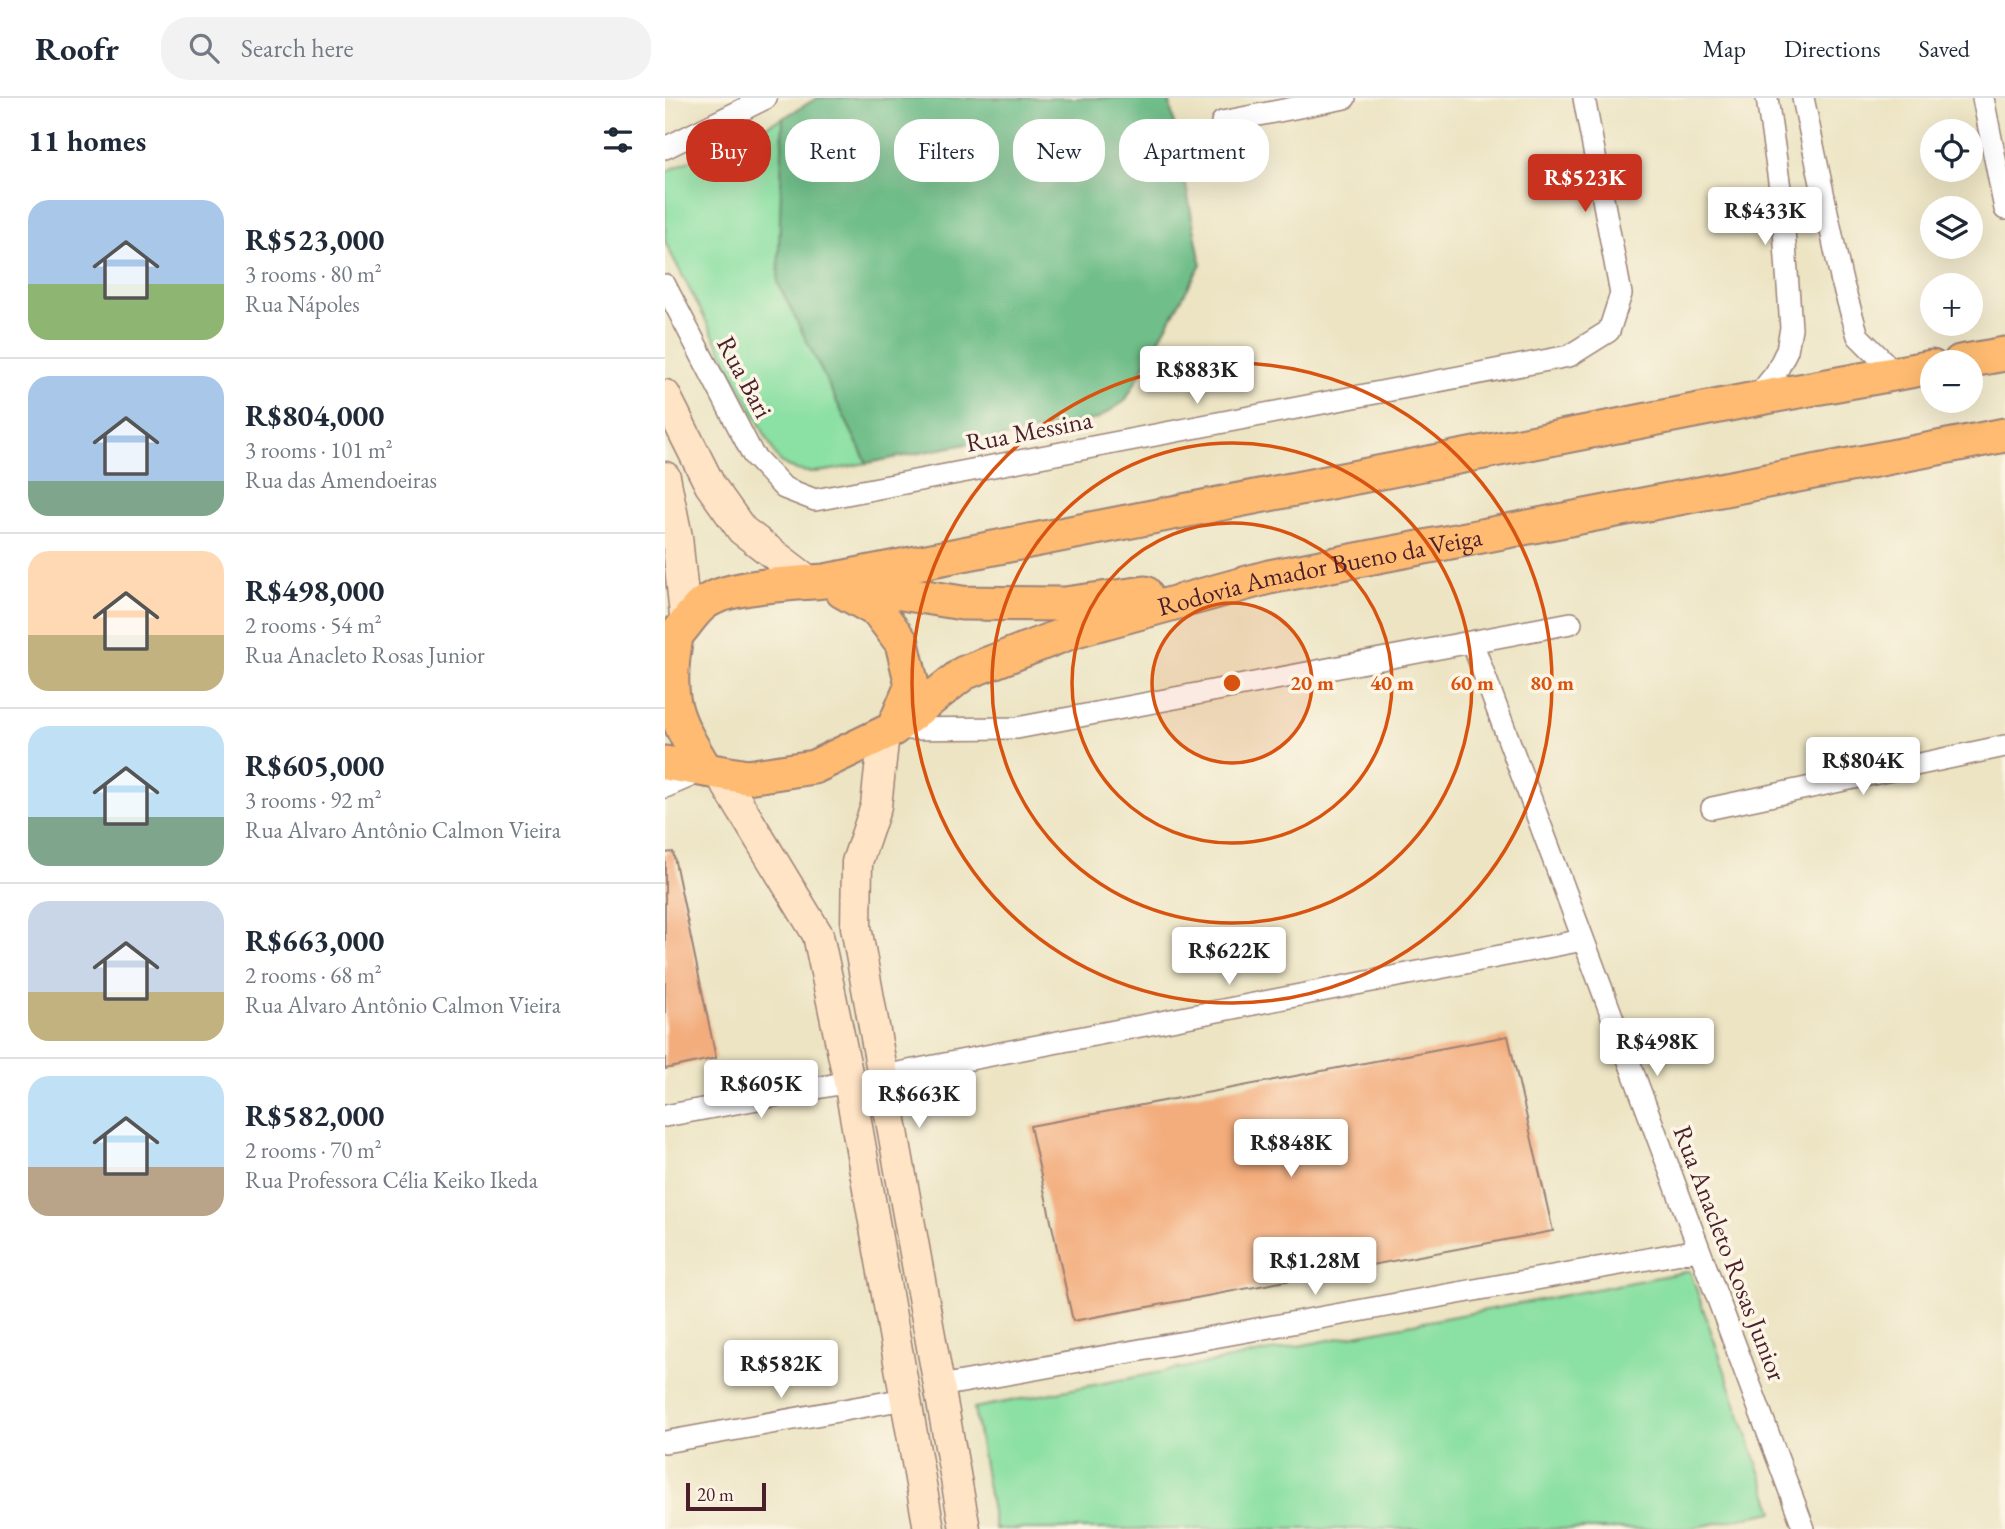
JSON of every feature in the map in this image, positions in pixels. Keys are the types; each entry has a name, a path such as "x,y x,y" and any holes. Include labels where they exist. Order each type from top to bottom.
{"main road":[{"path":"1983,358 2005,354"},
{"path":"712,771 686,738 670,700 670,669 676,635 703,603 744,588 817,581 1755,399 1920,370"},
{"name":"Rodovia Amador Bueno da Veiga","path":"665,762 747,777 814,767 889,731 964,673 1076,630 1269,577 2005,435"},
{"path":"817,581 962,603 1064,604 1269,577"},
{"path":"817,581 878,611 902,643 912,685 889,731"}],"street":[{"path":"665,148 766,98"},
{"path":"1237,119 1345,98"},
{"name":"Rua Messina","path":"784,488 815,500 1569,356 1609,331 1622,294 1584,98"},
{"path":"1755,399 1776,373 1787,350 1791,328 1782,202 1767,98"},
{"path":"1803,98 1841,278 1858,336 1896,374"},
{"path":"1983,98 2005,209"},
{"name":"Rua Bari","path":"665,285 753,455 784,488"},
{"path":"665,395 709,485 742,530 817,581"},
{"path":"665,477 677,537 676,635"},
{"path":"964,1529 856,927 857,862 876,806 889,731 1017,728 1571,623"},
{"name":"Rua Anacleto Rosas Junior","path":"1472,642 1804,1529"},
{"path":"1712,807 2005,746"},
{"path":"665,787 712,771 818,935 849,1082 929,1529"},
{"path":"883,1076 1583,940"},
{"path":"665,1116 849,1082"},
{"path":"940,1386 1698,1250"},
{"path":"665,1442 905,1399"}],"green space":[{"path":"817,98 1169,98 1173,119 1119,119 1119,182 1185,182 1201,264 1125,401 1097,419 867,463 778,283 783,118"},
{"path":"783,118 779,283 867,463 808,472 787,466 777,458 665,242 665,172 686,162 686,182 771,182 771,123"},
{"path":"1690,1271 1774,1512 1686,1529 995,1529 974,1408"}],"building":[{"path":"673,852 716,1058 665,1069 665,853"},
{"path":"1508,1036 1553,1231 1073,1321 1030,1126"}]}
